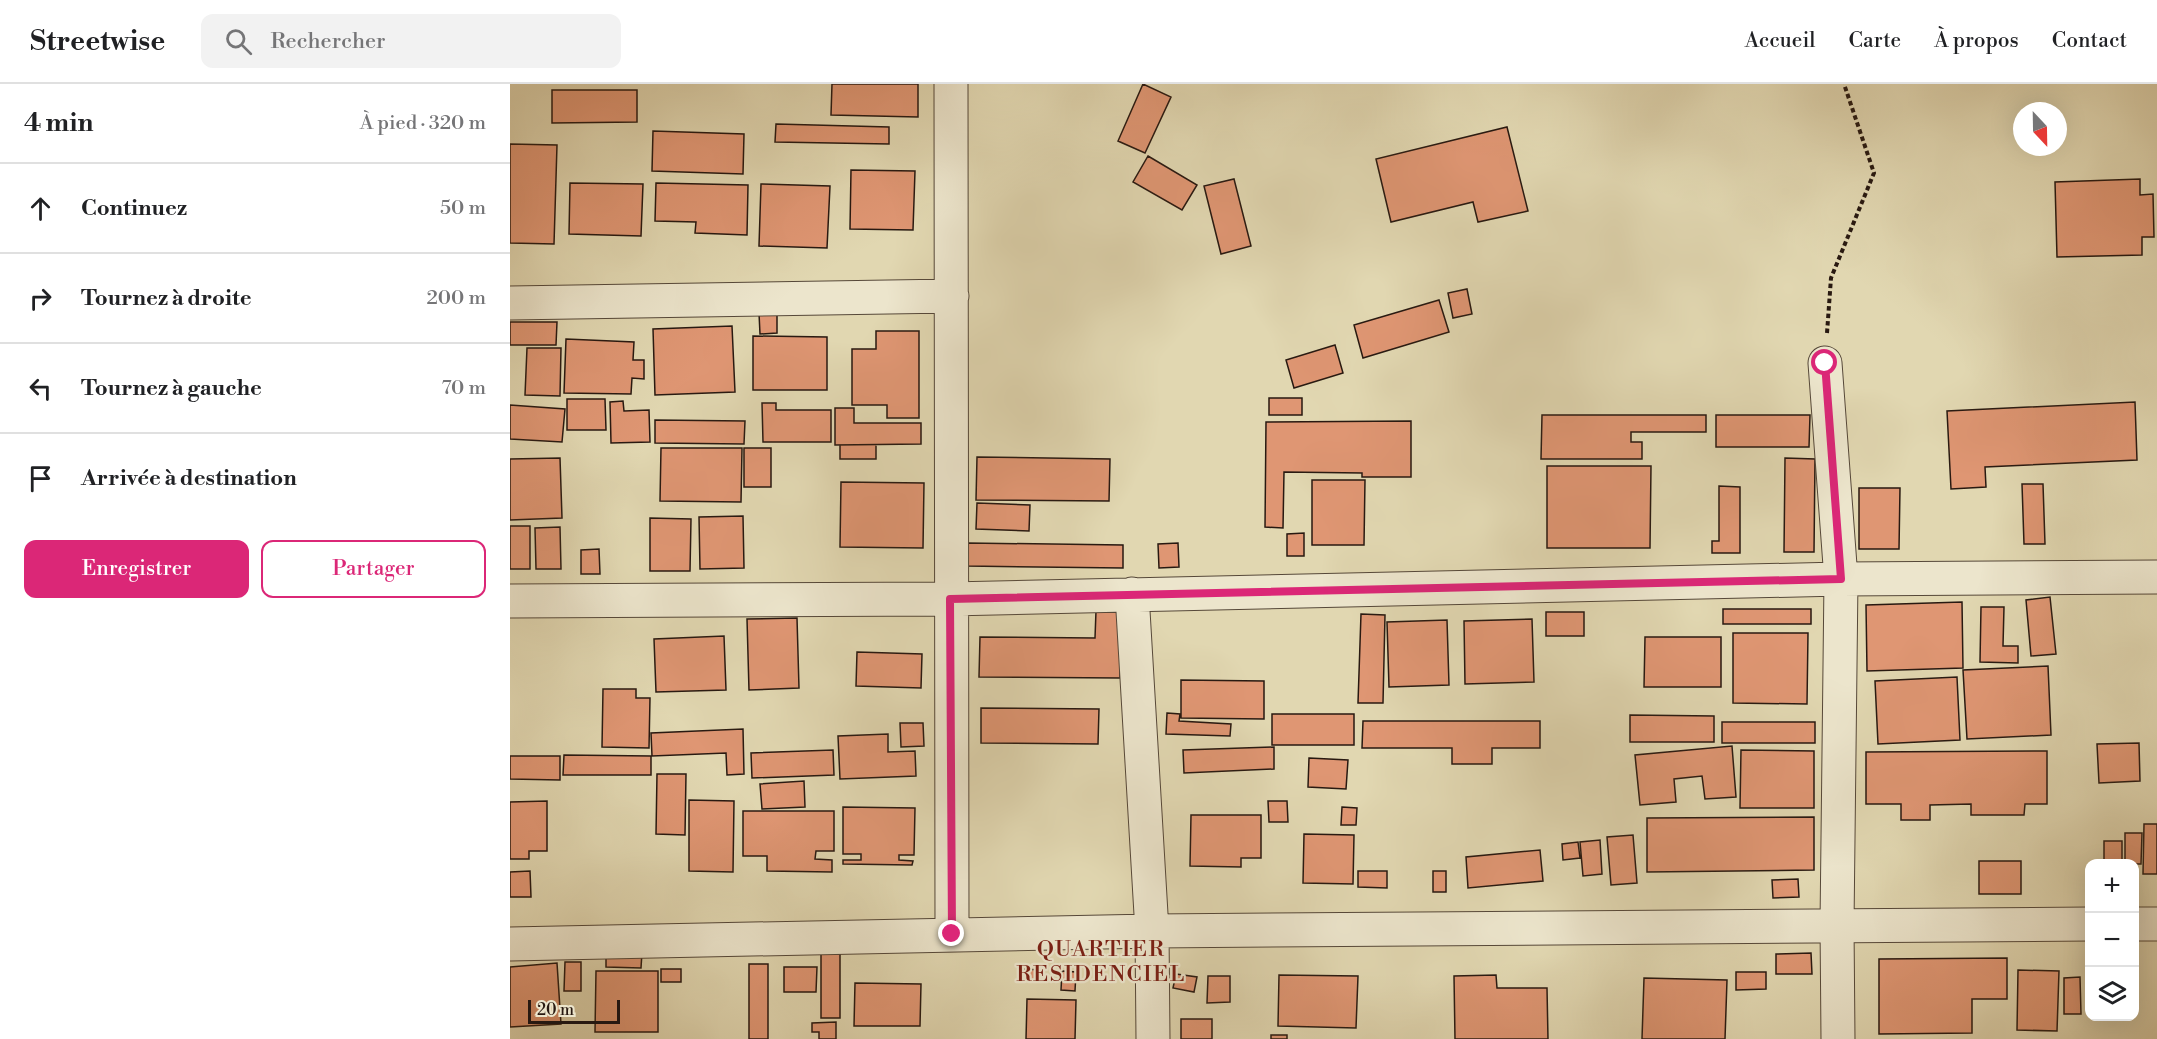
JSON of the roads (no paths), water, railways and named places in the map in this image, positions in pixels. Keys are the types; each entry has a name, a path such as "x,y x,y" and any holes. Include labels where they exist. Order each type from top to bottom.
{"street":[{"path":"951,84 952,934"},
{"path":"510,303 952,296"},
{"path":"1825,363 1841,579 1838,1039"},
{"path":"510,600 950,599 1841,579 2157,577"},
{"path":"1132,594 1152,931 1153,1039"},
{"path":"510,944 1152,931 2085,924"},
{"path":"2139,924 2157,924"}],"district":[{"name":"QUARTIER RESIDENCIEL","path":"1101,960"}]}
